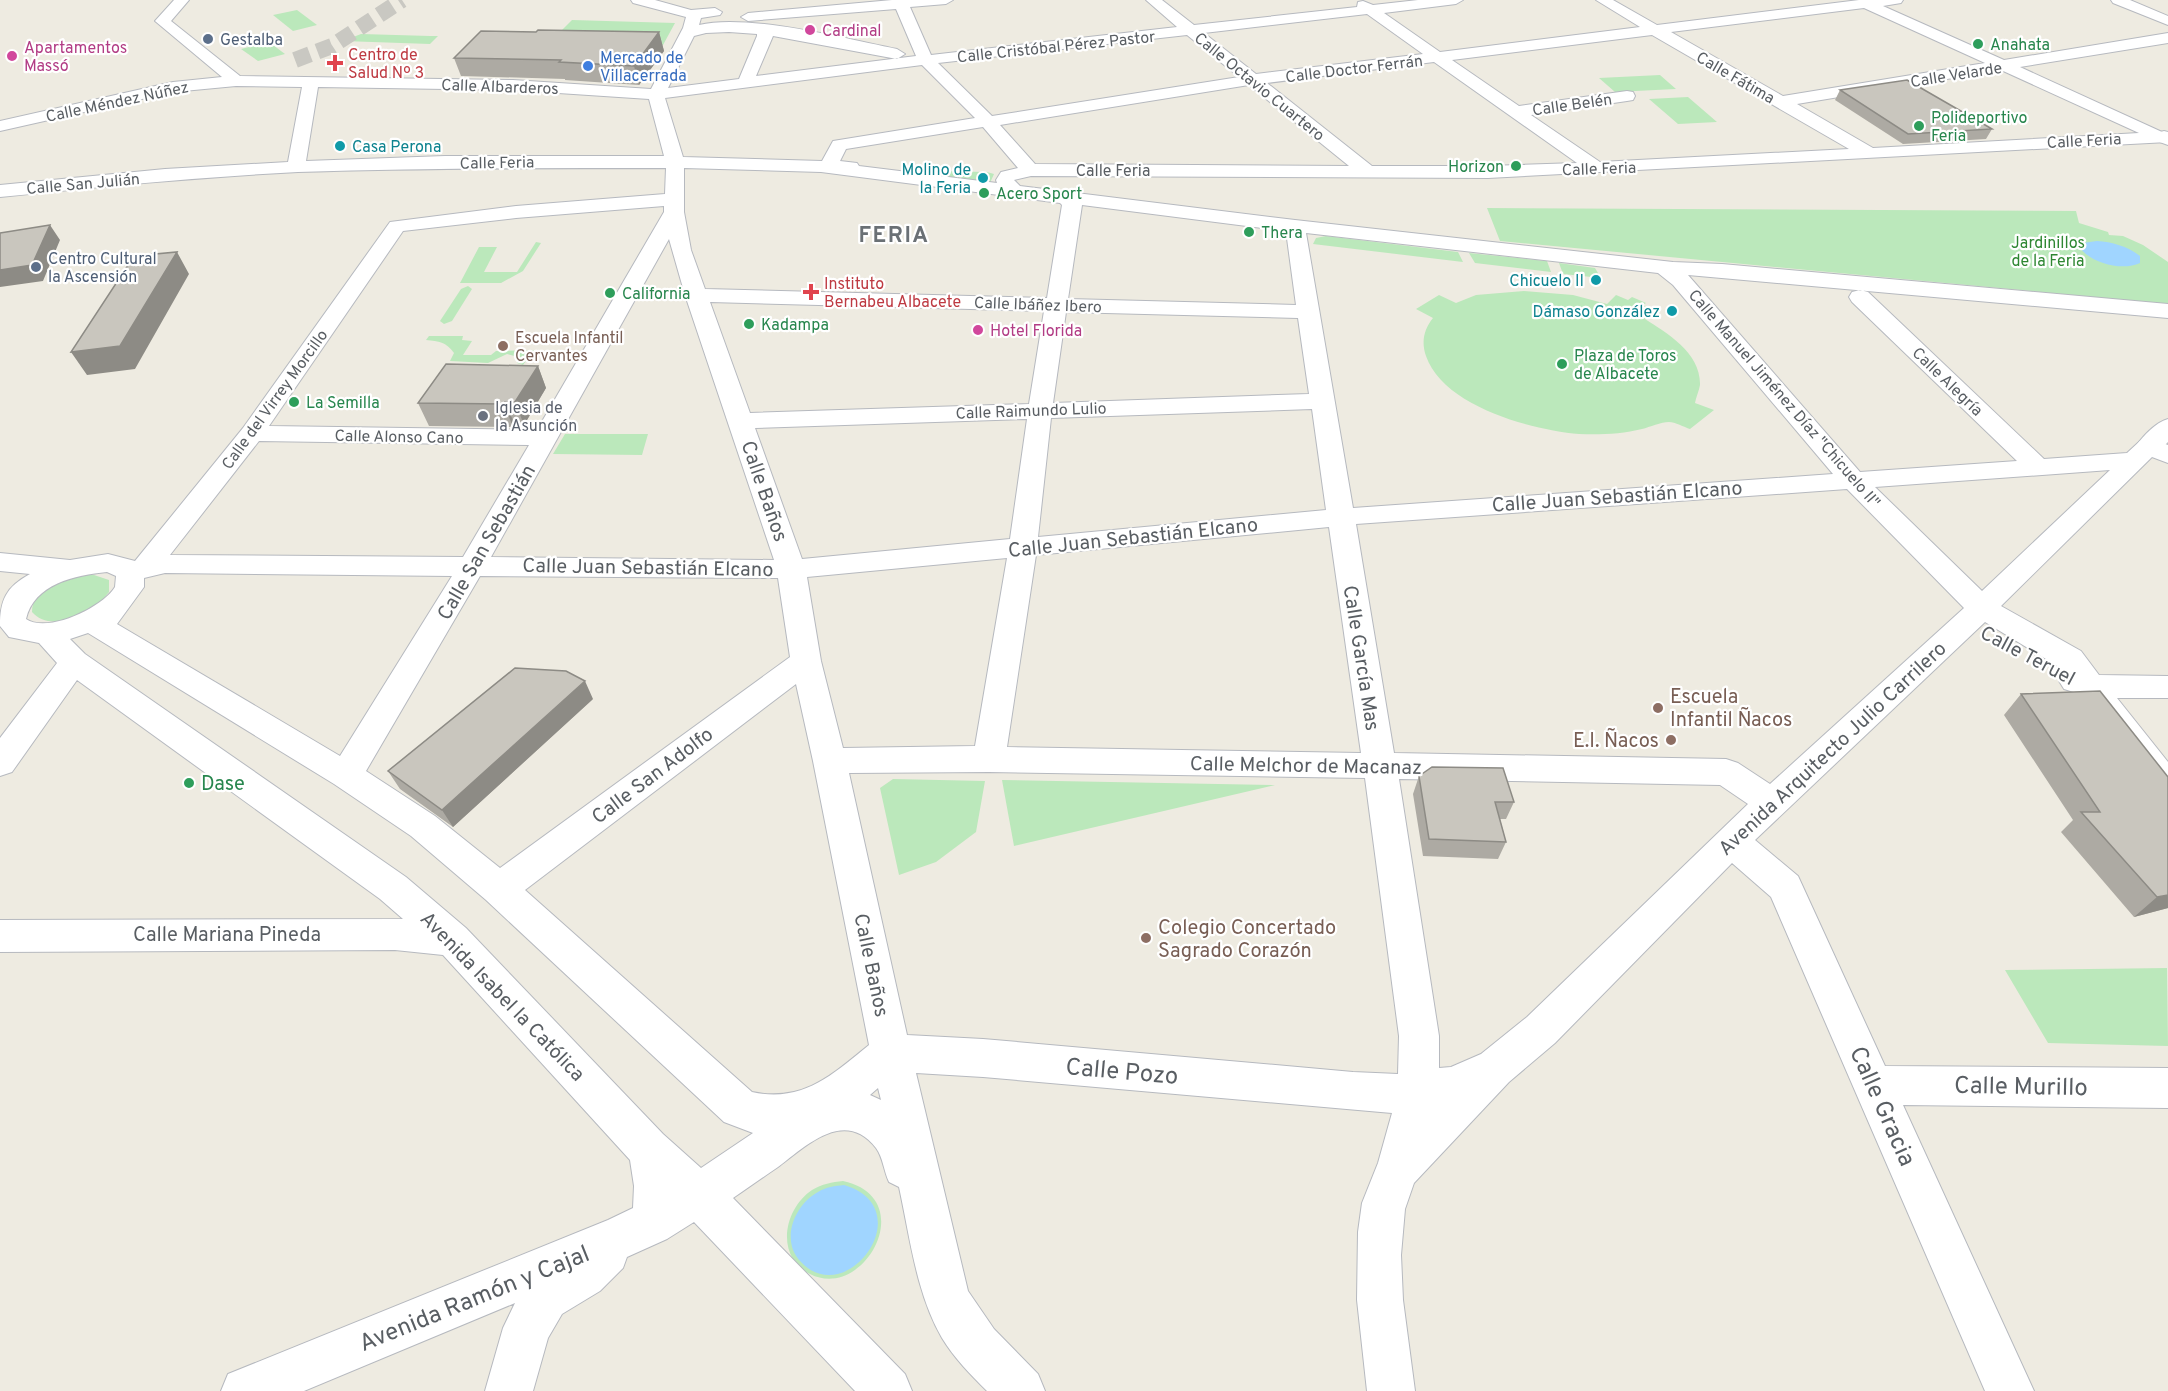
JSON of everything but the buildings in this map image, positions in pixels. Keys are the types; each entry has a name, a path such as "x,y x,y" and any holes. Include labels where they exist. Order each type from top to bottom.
{"street":[{"path":"182,0 162,21 236,81 247,74 276,66"},
{"path":"642,0 694,14 714,13 745,17 900,2 946,0"},
{"name":"Calle Octavio Cuartero","path":"1153,0 1367,171"},
{"path":"1356,0 1596,168"},
{"name":"Calle Cristóbal Pérez Pastor","path":"656,94 926,60 1456,0"},
{"name":"Calle Fátima","path":"1603,0 1869,153"},
{"name":"Calle Doctor Ferrán","path":"828,168 839,145 987,121 1251,80 1862,2 1896,0"},
{"path":"2118,0 2168,21"},
{"path":"900,2 926,60 987,121 1027,166"},
{"path":"1862,2 2167,138"},
{"path":"714,13 732,8"},
{"path":"656,94 688,33 694,14"},
{"path":"688,33 708,26 739,27 926,60"},
{"path":"745,83 765,36 763,30"},
{"name":"Calle Velarde","path":"1780,102 2168,38"},
{"name":"Calle Albarderos","path":"236,81 513,85 656,94"},
{"name":"Calle Méndez Núñez","path":"0,126 173,87 236,81"},
{"path":"296,167 311,82"},
{"name":"Calle Baños","path":"656,94 675,162 674,205 681,250 790,569 806,661 830,761 891,1053 945,1292"},
{"name":"Calle Belén","path":"1516,112 1627,96"},
{"name":"Calle Feria","path":"828,168 880,166 985,169 1027,166 1488,172 1596,168 2119,138 2167,138"},
{"name":"Calle Feria","path":"165,175 296,167 513,161 675,162 828,168 1024,191 1043,189 1068,196 1295,226 1668,268 1722,270 2168,311"},
{"name":"Calle Feria","path":"1024,191 1008,186 1005,180 1027,166"},
{"name":"Calle Feria","path":"1027,166 1049,176 1068,196"},
{"name":"Calle San Julián","path":"0,190 165,175"},
{"path":"989,759 1023,548 1058,304 1068,196"},
{"name":"Calle del Virrey Morcillo","path":"137,570 252,433 398,226 465,217 674,205"},
{"name":"Calle San Sebastián","path":"346,775 473,565 546,438 674,205"},
{"name":"Calle García Mas","path":"1295,226 1380,766 1419,1036 1419,1091"},
{"name":"Calle Feria","path":"1668,268 1726,283 2168,327"},
{"name":"Calle Manuel Jiménez Díaz \"Chicuelo II\"","path":"1668,268 1681,280 1852,479 1974,615"},
{"name":"Calle Ibáñez Ibero","path":"696,294 1308,312"},
{"name":"Calle Alegría","path":"1860,297 2037,466"},
{"name":"Calle Raimundo Lulio","path":"741,421 1322,401"},
{"name":"Calle Alonso Cano","path":"252,433 546,438"},
{"name":"Calle Juan Sebastián Elcano","path":"137,570 165,564 790,569 1340,517 2037,466 2155,447"},
{"name":"Avenida Arquitecto Julio Carrilero","path":"1390,1188 1495,1068 1541,1030 1731,841 2155,447"},
{"path":"0,562 68,568 108,563 137,570 131,579 127,594 107,616 48,634 9,622 14,603 26,591 42,580 68,568"},
{"name":"Calle Teruel","path":"1974,615 2069,680 2091,686 2168,787"},
{"path":"107,616 423,826 499,889 739,1108 759,1116 782,1117 834,1098"},
{"name":"Avenida Isabel la Católica","path":"48,634 74,662 393,888 453,940 648,1149 700,1196 888,1391"},
{"name":"Calle San Adolfo","path":"499,889 806,661"},
{"path":"0,763 74,662"},
{"path":"2091,686 2168,687"},
{"name":"Calle Melchor de Macanaz","path":"830,761 989,759 1726,772 1773,803"},
{"name":"Calle Gracia","path":"1731,841 1785,887 2010,1391"},
{"name":"Calle Mariana Pineda","path":"0,936 395,934 453,940"},
{"path":"799,1126 891,1053"},
{"name":"Calle Pozo","path":"891,1053 983,1058 1353,1092"},
{"name":"Avenida Arquitecto Julio Carrilero","path":"1353,1092 1400,1094 1453,1086 1495,1068"},
{"name":"Calle Murillo","path":"1874,1085 2168,1088"},
{"path":"1391,1391 1378,1281 1378,1243 1390,1188 1414,1117 1419,1091"},
{"path":"799,1126 818,1116 849,1109 869,1113 883,1124 898,1145 931,1274 945,1292 953,1315 975,1345 1021,1391"},
{"name":"Avenida Ramón y Cajal","path":"245,1391 636,1230 700,1196 799,1126"},
{"path":"509,1391 527,1328 546,1298 584,1275 636,1230 657,1197 655,1173 648,1149"}],"green space":[{"path":"297,10 317,25 293,31 273,15"},
{"path":"572,20 675,23 663,45 589,42 544,48"},
{"path":"361,34 438,36 430,44 343,41"},
{"path":"269,42 285,54 258,61 241,49"},
{"path":"1660,75 1676,89 1615,92 1599,78"},
{"path":"1688,97 1717,122 1678,124 1649,99"},
{"path":"884,170 987,172 994,174 990,183"},
{"name":"Jardinillos de la Feria","path":"1487,208 2076,211 2079,223 2108,232 2109,235 2123,236 2143,245 2168,262 2168,304 1500,241"},
{"path":"1326,236 1458,252 1463,262 1313,244 1316,238"},
{"path":"536,242 541,243 523,271 501,283 460,283 479,247 497,247 484,272 517,272"},
{"path":"1469,253 1547,261 1551,272 1475,263"},
{"path":"1559,263 1595,268 1601,278 1563,274"},
{"path":"468,286 472,289 452,321 444,324 440,321 461,289"},
{"name":"Plaza de Toros de Albacete","path":"1524,291 1573,295 1607,304 1616,295 1628,300 1632,297 1646,303 1643,305 1656,310 1645,319 1681,345 1695,363 1700,385 1695,403 1714,410 1690,429 1669,422 1627,432 1579,434 1559,432 1514,421 1469,402 1450,389 1435,374 1424,346 1427,327 1433,318 1416,309 1439,295 1456,303 1476,295"},
{"path":"429,336 463,336 462,340 472,341 463,355 491,355 496,351 534,350 523,365 517,363 518,357 507,354 488,363 450,361 454,353 451,349 442,343 426,340"},
{"path":"565,434 648,434 642,455 553,454"},
{"path":"82,575 94,575 109,580 109,592 94,606 73,618 61,621 40,619 32,612 33,604 43,591 58,582"},
{"path":"893,779 985,781 976,832 936,862 899,875 880,788"},
{"path":"1002,780 1275,785 1014,846"},
{"path":"2167,968 2168,1046 2048,1043 2005,970"},
{"path":"843,1181 866,1191 878,1207 881,1225 876,1244 865,1261 849,1274 830,1279 810,1274 796,1264 789,1250 787,1231 793,1212 805,1196 820,1186"}],"water":[{"path":"2097,241 2125,247 2140,256 2140,263 2125,266 2109,265 2093,259 2081,249 2083,243"},
{"path":"844,1185 866,1197 877,1214 877,1232 869,1250 855,1265 838,1274 819,1274 801,1262 795,1253 791,1244 793,1224 802,1205 810,1198 824,1189"}],"tunnel":[{"path":"295,60 332,46 402,0"}],"place":[{"name":"Cardinal","path":"810,30"},
{"name":"Gestalba","path":"208,39"},
{"name":"Anahata","path":"1978,44"},
{"name":"Apartamentos Massó","path":"12,56"},
{"name":"Centro de Salud Nº 3","path":"335,63"},
{"name":"Mercado de Villacerrada","path":"588,66"},
{"name":"Polideportivo Feria","path":"1919,126"},
{"name":"Casa Perona","path":"340,146"},
{"name":"Horizon","path":"1516,166"},
{"name":"Molino de la Feria","path":"983,178"},
{"name":"Acero Sport","path":"984,193"},
{"name":"Thera","path":"1249,232"},
{"name":"Centro Cultural la Ascensión","path":"36,267"},
{"name":"Chicuelo II","path":"1596,280"},
{"name":"Instituto Bernabeu Albacete","path":"811,292"},
{"name":"California","path":"610,293"},
{"name":"Dámaso González","path":"1672,311"},
{"name":"Kadampa","path":"749,324"},
{"name":"Hotel Florida","path":"978,330"},
{"name":"Escuela Infantil Cervantes","path":"503,346"},
{"name":"Plaza de Toros de Albacete","path":"1562,364"},
{"name":"La Semilla","path":"294,402"},
{"name":"Iglesia de la Asunción","path":"483,416"},
{"name":"Escuela Infantil Ñacos","path":"1658,708"},
{"name":"E.I. Ñacos","path":"1671,740"},
{"name":"Dase","path":"189,783"},
{"name":"Colegio Concertado Sagrado Corazón","path":"1146,938"}],"district":[{"name":"FERIA","path":"894,234"}]}
